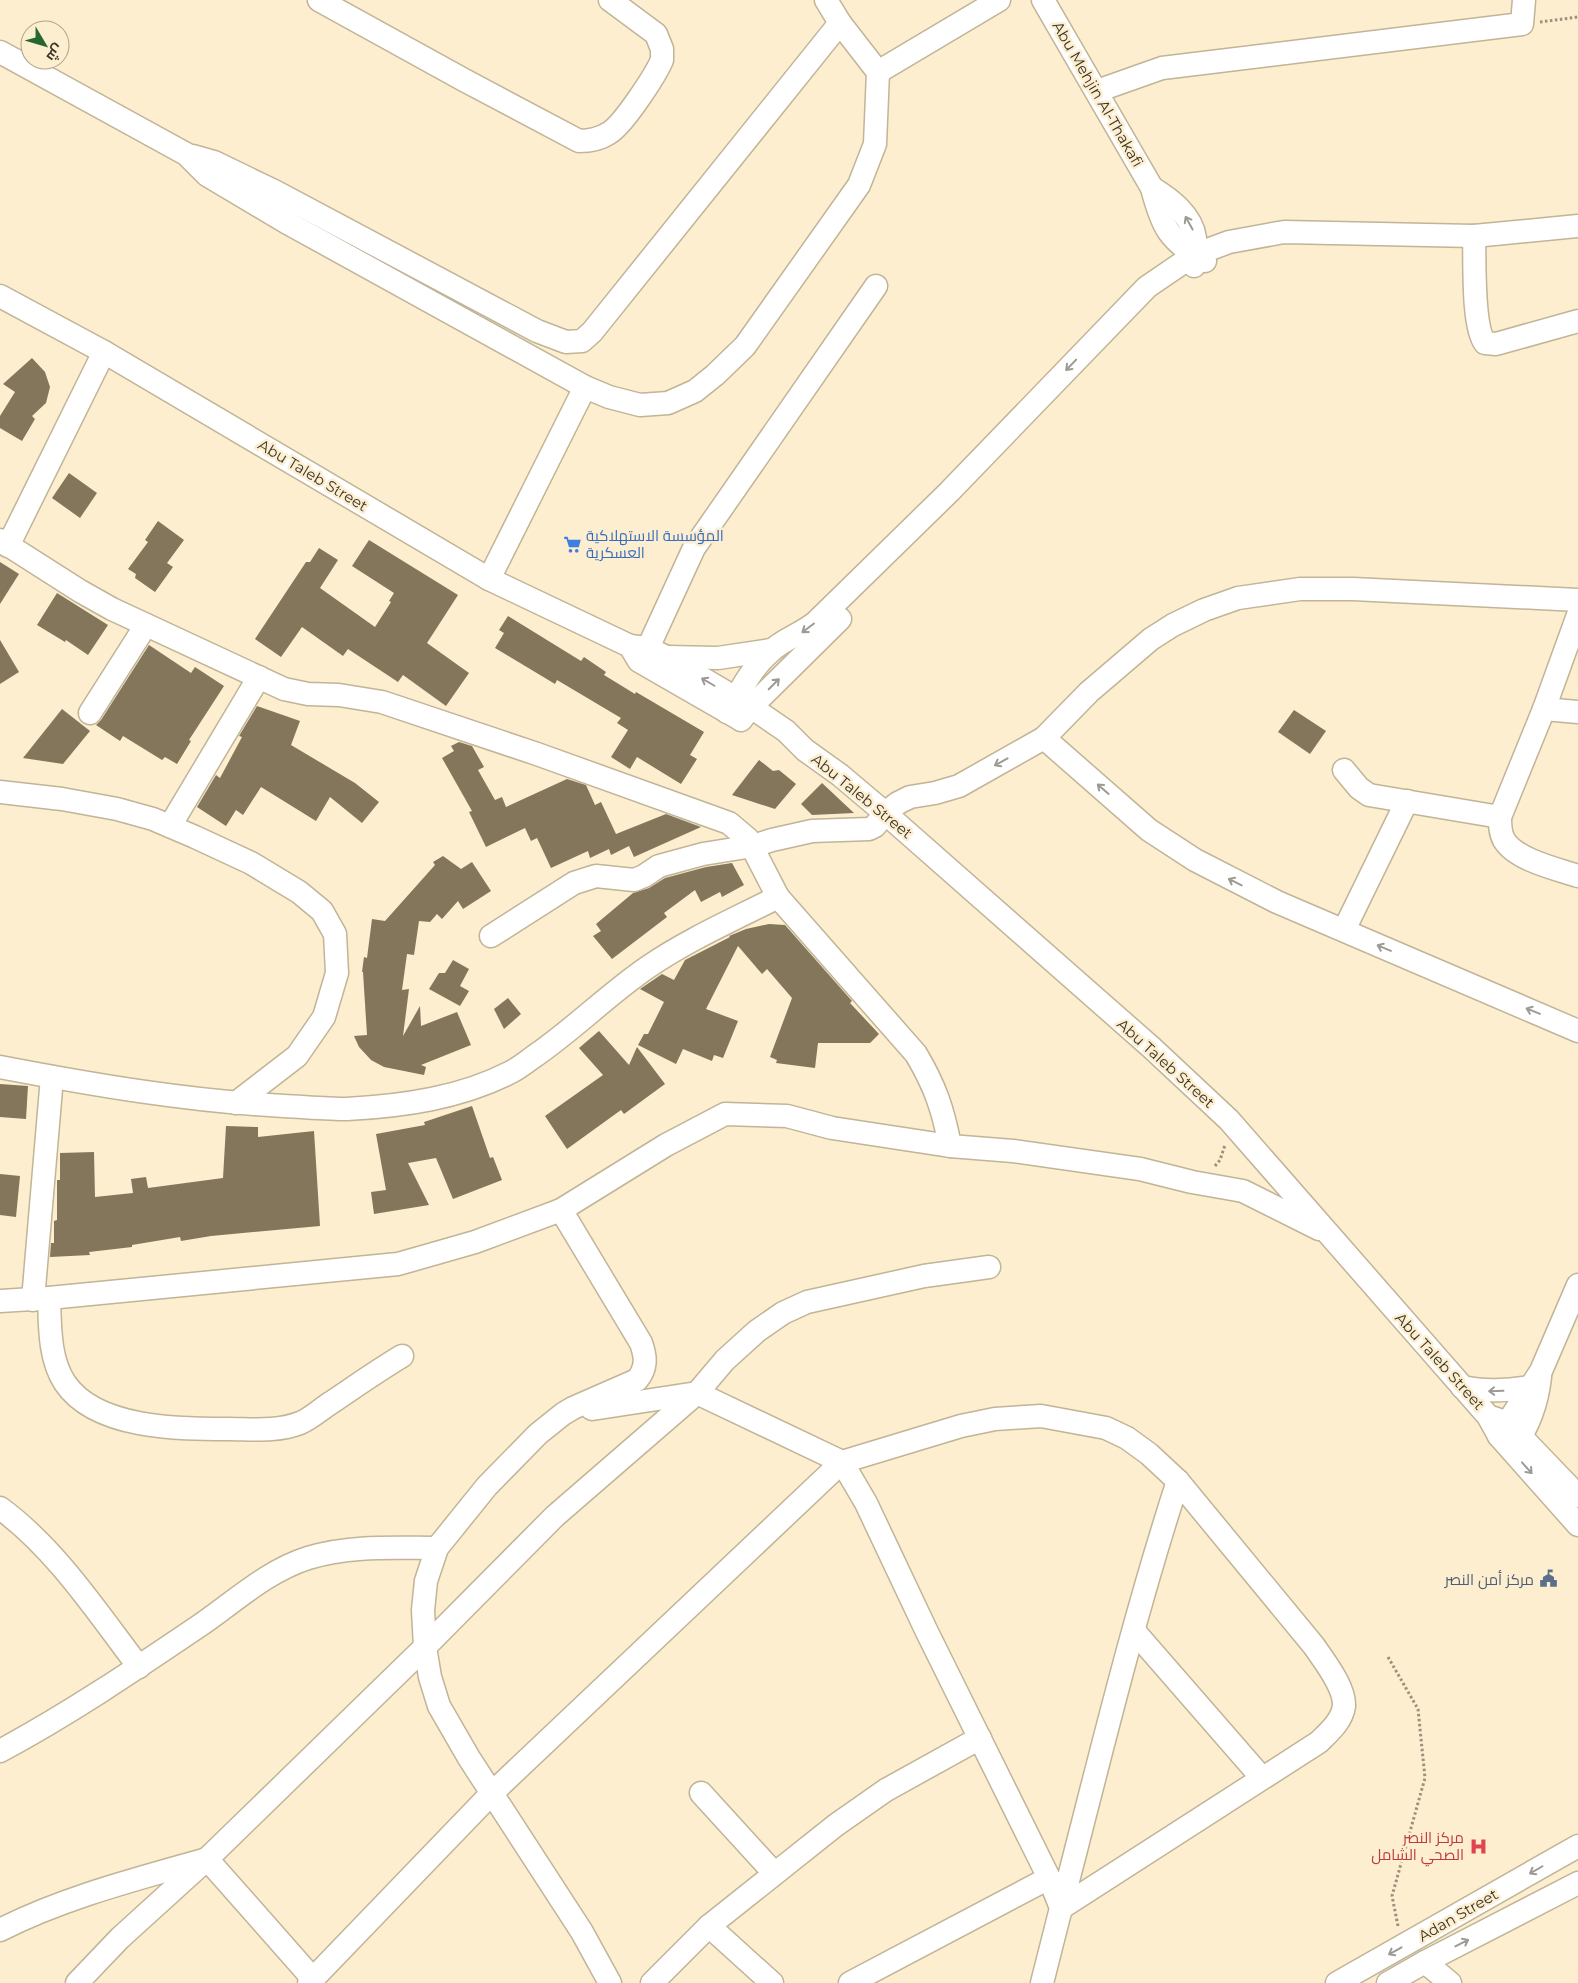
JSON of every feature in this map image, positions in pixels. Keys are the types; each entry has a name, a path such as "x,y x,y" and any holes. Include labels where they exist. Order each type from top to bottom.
{"street":[{"path":"319,0 579,141 590,141 611,132 620,123 662,60 662,49 656,34 610,0"},
{"path":"186,154 207,175 286,222 585,387 609,397 640,405 668,403 695,392 745,346 859,185 875,144 878,72 840,23 826,0"},
{"path":"878,72 999,0"},
{"name":"Abu Mehjin Al-Thakafi","path":"1043,0 1152,188 1158,210 1168,230 1178,243 1199,263"},
{"path":"1096,91 1162,68 1522,24 1524,0"},
{"path":"0,52 186,154 214,162 276,192 537,331 566,342 582,341 592,332 840,23"},
{"path":"1474,239 1578,226"},
{"path":"739,709 750,674 771,650 798,635 816,622 950,492 1147,286 1199,263 1262,252 1282,246 1578,236"},
{"path":"1474,239 1477,308 1482,338 1486,343 1496,344 1578,321"},
{"path":"739,709 960,502 1158,297 1199,263"},
{"path":"771,650 718,658 648,650 694,548 876,286"},
{"name":"Abu Taleb Street","path":"0,296 104,352 489,580 648,650 739,709 780,741 805,750 840,775 1152,1048 1229,1120 1462,1387 1505,1433 1578,1525"},
{"path":"104,352 4,543 112,610 294,692 364,698 382,702 519,748 729,823 748,839 753,846 778,897 916,1054 932,1080 940,1101 950,1146"},
{"path":"489,580 585,387"},
{"path":"491,936 574,883 596,876 634,880 659,866 703,854 753,846 812,831 869,829 898,803 910,797 935,793 959,786 1044,738 1089,692 1151,639 1173,624 1196,613 1238,598 1300,589 1353,588 1578,600"},
{"path":"1578,615 1544,709 1500,817 1501,833 1513,850 1536,861 1578,876"},
{"path":"90,713 146,625"},
{"name":"Abu Taleb Street","path":"648,650 639,660 739,709"},
{"path":"170,826 259,677"},
{"path":"1544,709 1578,712"},
{"path":"1044,738 1149,830 1243,886 1578,1031"},
{"path":"1344,770 1359,788 1369,795 1500,817"},
{"path":"0,792 62,799 117,809 170,826 251,863 299,892 322,911 336,934 337,973 324,1016 297,1056 236,1103"},
{"path":"1344,930 1406,801"},
{"path":"0,1067 155,1094 236,1103 346,1109 403,1104 456,1094 513,1071 547,1047 649,967 694,940 778,897"},
{"path":"52,1077 41,1299 58,1370 74,1394 104,1413 154,1425 195,1429 269,1429 301,1423 402,1356"},
{"path":"0,1301 41,1299 398,1264 475,1242 561,1210 666,1145 725,1114 787,1116 832,1128 950,1146 1071,1158 1140,1169 1192,1182 1243,1191 1327,1233"},
{"path":"561,1210 641,1343 646,1363 644,1372 637,1380 573,1408 538,1434 487,1486 437,1548 426,1581 424,1610 425,1647 430,1677 440,1706 491,1794 582,1932 610,1983"},
{"path":"77,1983 120,1938 207,1859 425,1647 555,1516 697,1393 725,1360 756,1331 807,1302 924,1276 990,1267"},
{"path":"1505,1433 1534,1408 1539,1392 1535,1379 1578,1285"},
{"path":"1462,1387 1498,1392 1535,1379"},
{"path":"563,1414 697,1393 842,1462 870,1511 927,1632 1049,1878 1060,1908"},
{"path":"207,1859 311,1981 491,1794 842,1462 961,1426 995,1419 1041,1416 1077,1422 1127,1438 1149,1454 1178,1481 1314,1646 1334,1675 1344,1706 1340,1718 1319,1742 1060,1908"},
{"name":"Abu Taleb Street","path":"1505,1433 1578,1496"},
{"path":"1042,1983 1060,1908 1134,1631 1160,1537 1178,1481"},
{"path":"0,1508 31,1535 72,1579 139,1667"},
{"path":"0,1751 38,1731 139,1667 258,1584 295,1563 324,1554 348,1551 437,1548"},
{"path":"1134,1631 1262,1778"},
{"path":"652,1983 709,1926 836,1825 886,1790 980,1738"},
{"path":"701,1793 774,1873"},
{"name":"Adan Street","path":"1337,1983 1578,1846"},
{"path":"0,1930 29,1915 89,1893 207,1859"},
{"path":"850,1983 1049,1878"},
{"name":"Adan Street","path":"1388,1983 1425,1962 1575,1889"},
{"path":"709,1926 772,1983"},
{"path":"1425,1962 1450,1983"}],"path":[{"path":"1522,24 1578,17"},
{"path":"1192,1182 1212,1170 1220,1160 1226,1145 1229,1120"},
{"path":"1388,1656 1418,1709 1426,1778 1392,1896 1403,1946"}],"building":[{"path":"32,358 45,372 50,387 46,403 32,416 35,419 22,441 0,428 0,416 15,392 3,384"},
{"path":"69,473 97,493 80,518 52,498"},
{"path":"158,521 184,540 167,563 173,567 155,592 135,578 136,574 128,569 148,542 145,540"},
{"path":"369,540 458,595 427,643 469,673 446,706 403,675 398,682 348,649 343,656 302,627 281,657 255,639 306,562 310,562 319,548 338,560 320,588 375,627 391,602 389,601 394,593 352,566"},
{"path":"0,562 19,574 0,604"},
{"path":"57,593 108,625 88,655 66,640 65,642 37,625"},
{"path":"508,616 581,661 584,657 606,672 604,675 704,732 690,755 697,759 681,784 637,757 630,769 611,757 628,730 617,723 621,718 557,680 555,684 495,648 504,633 499,630"},
{"path":"0,640 19,672 0,684"},
{"path":"149,645 191,673 195,667 224,686 189,740 191,741 177,764 165,757 162,760 123,736 120,741 96,725"},
{"path":"257,706 300,721 291,745 355,783 379,802 362,823 330,797 316,821 261,787 243,815 236,810 226,826 197,807 216,775 220,778 242,737 239,736"},
{"path":"62,709 90,731 63,764 23,758"},
{"path":"1294,710 1326,731 1310,754 1278,732"},
{"path":"459,742 472,746 484,767 478,770 495,800 502,797 506,807 567,779 586,785 595,805 601,802 616,834 666,814 701,827 634,857 629,846 611,855 609,849 590,858 588,851 551,868 537,838 531,841 525,828 486,847 469,812 472,811 442,758 454,751 451,746"},
{"path":"759,760 773,771 779,770 796,784 775,809 732,795"},
{"path":"822,783 854,813 812,815 801,804"},
{"path":"443,856 461,869 472,862 491,891 463,909 458,901 442,919 437,914 430,922 419,921 414,955 407,954 402,990 409,989 403,1036 420,1006 421,1026 457,1012 471,1045 421,1065 426,1067 424,1075 384,1067 371,1060 359,1047 354,1036 367,1035 362,972 364,957 367,958 372,919 385,921 435,865 433,862"},
{"path":"732,863 744,885 722,897 720,892 701,902 695,890 664,913 667,917 612,959 593,936 601,931 596,924 633,893 649,888 665,878 706,867"},
{"path":"769,924 785,925 852,1001 850,1003 879,1034 870,1043 818,1043 815,1068 776,1063 777,1060 770,1057 792,998 767,969 762,974 738,946 706,1009 738,1021 723,1058 714,1055 712,1061 683,1049 676,1064 638,1045 644,1034 648,1034 664,1002 640,989 662,974 674,980 685,960 729,936 746,929"},
{"path":"453,960 469,969 460,986 469,991 460,1006 429,989 439,973 445,973"},
{"path":"508,998 521,1014 504,1029 494,1009"},
{"path":"599,1031 629,1065 637,1047 665,1084 624,1114 621,1110 567,1149 545,1116 603,1075 579,1048"},
{"path":"0,1084 28,1086 26,1119 0,1117"},
{"path":"472,1106 490,1158 493,1157 502,1180 453,1199 436,1158 408,1163 429,1205 374,1214 371,1192 386,1190 376,1134 425,1125 424,1122"},
{"path":"226,1126 258,1127 258,1137 314,1131 320,1226 211,1236 181,1241 180,1237 132,1245 132,1247 89,1252 90,1255 50,1257 51,1243 54,1243 54,1221 57,1220 57,1180 60,1180 60,1153 94,1152 95,1197 133,1193 131,1179 146,1177 148,1188 223,1178"},
{"path":"0,1174 20,1176 16,1217 0,1215"}],"place":[{"name":"المؤسسة الاستهلاكية العسكرية","path":"572,544"},
{"name":"مركز أمن النصر","path":"1548,1579"},
{"name":"مركز النصر الصحي الشامل","path":"1478,1846"}]}
